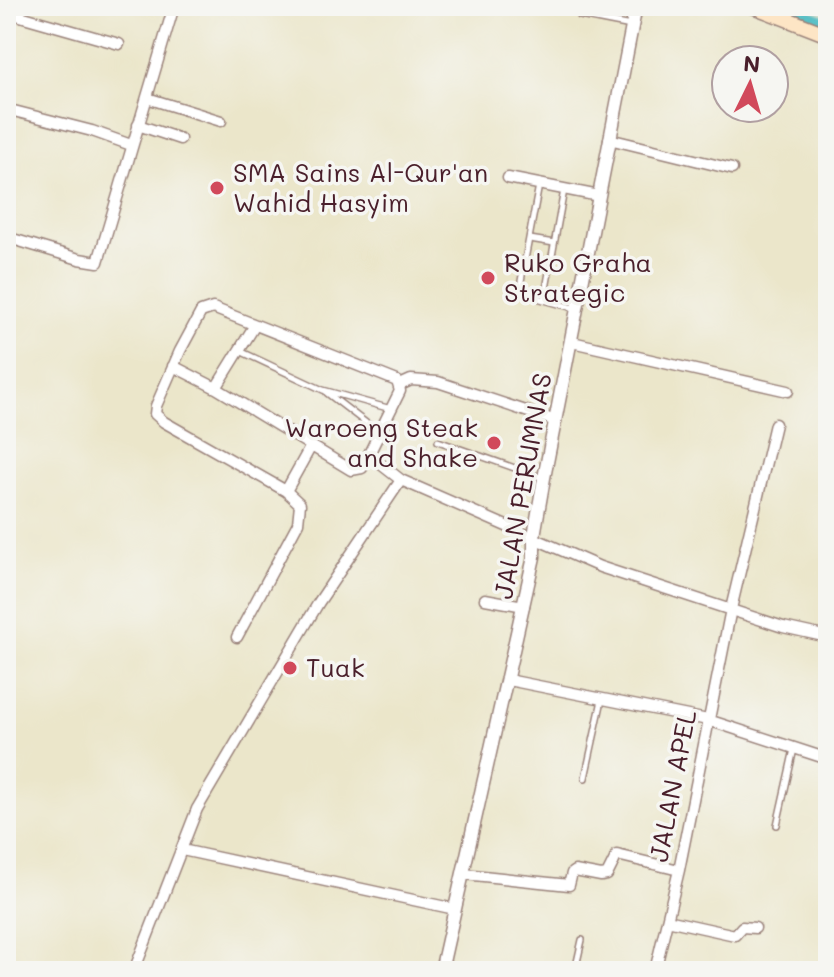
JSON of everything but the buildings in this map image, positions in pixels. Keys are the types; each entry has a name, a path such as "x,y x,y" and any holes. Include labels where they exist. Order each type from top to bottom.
{"main road":[{"path":"753,6 828,35"}],"street":[{"path":"6,237 98,262 174,6"},
{"name":"JALAN PERUMNAS","path":"444,971 455,909 534,557 534,536 544,478 636,6"},
{"path":"6,12 119,44"},
{"path":"147,98 221,121"},
{"path":"6,109 92,131 131,145"},
{"path":"138,125 180,139"},
{"path":"609,139 732,169"},
{"path":"508,178 599,196"},
{"path":"237,637 298,523 300,504 286,491 157,416 156,406 173,366 204,309 230,313 397,381 400,385"},
{"path":"216,388 255,325"},
{"path":"572,342 788,391"},
{"path":"173,366 216,388 351,470 362,468 400,385 411,380 438,382 556,421"},
{"name":"JALAN APEL","path":"655,971 679,870 731,609 775,424"},
{"path":"286,491 311,446"},
{"path":"369,455 401,480 600,567 783,627 828,637"},
{"path":"134,971 197,809 319,602 401,480"},
{"path":"485,599 524,606"},
{"path":"508,680 708,720 828,759"},
{"path":"182,850 455,909"},
{"path":"464,874 569,885 575,871 607,875 617,855 679,870"},
{"path":"667,920 735,935 742,927 755,928"}],"lane":[{"path":"580,16 632,26"},
{"path":"539,184 521,281 523,292 578,310"},
{"path":"544,300 565,189"},
{"path":"530,239 554,243"},
{"path":"239,351 323,390 391,409"},
{"path":"323,390 379,433"},
{"path":"438,441 544,478"},
{"path":"585,778 602,699"},
{"path":"777,825 794,748"},
{"path":"575,971 582,940"}],"waterway":[{"path":"780,6 828,23"}],"place":[{"name":"SMA Sains Al-Qur'an Wahid Hasyim","path":"217,188"},
{"name":"Ruko Graha Strategic","path":"488,278"},
{"name":"Waroeng Steak and Shake","path":"494,443"},
{"name":"Tuak","path":"290,668"}]}
